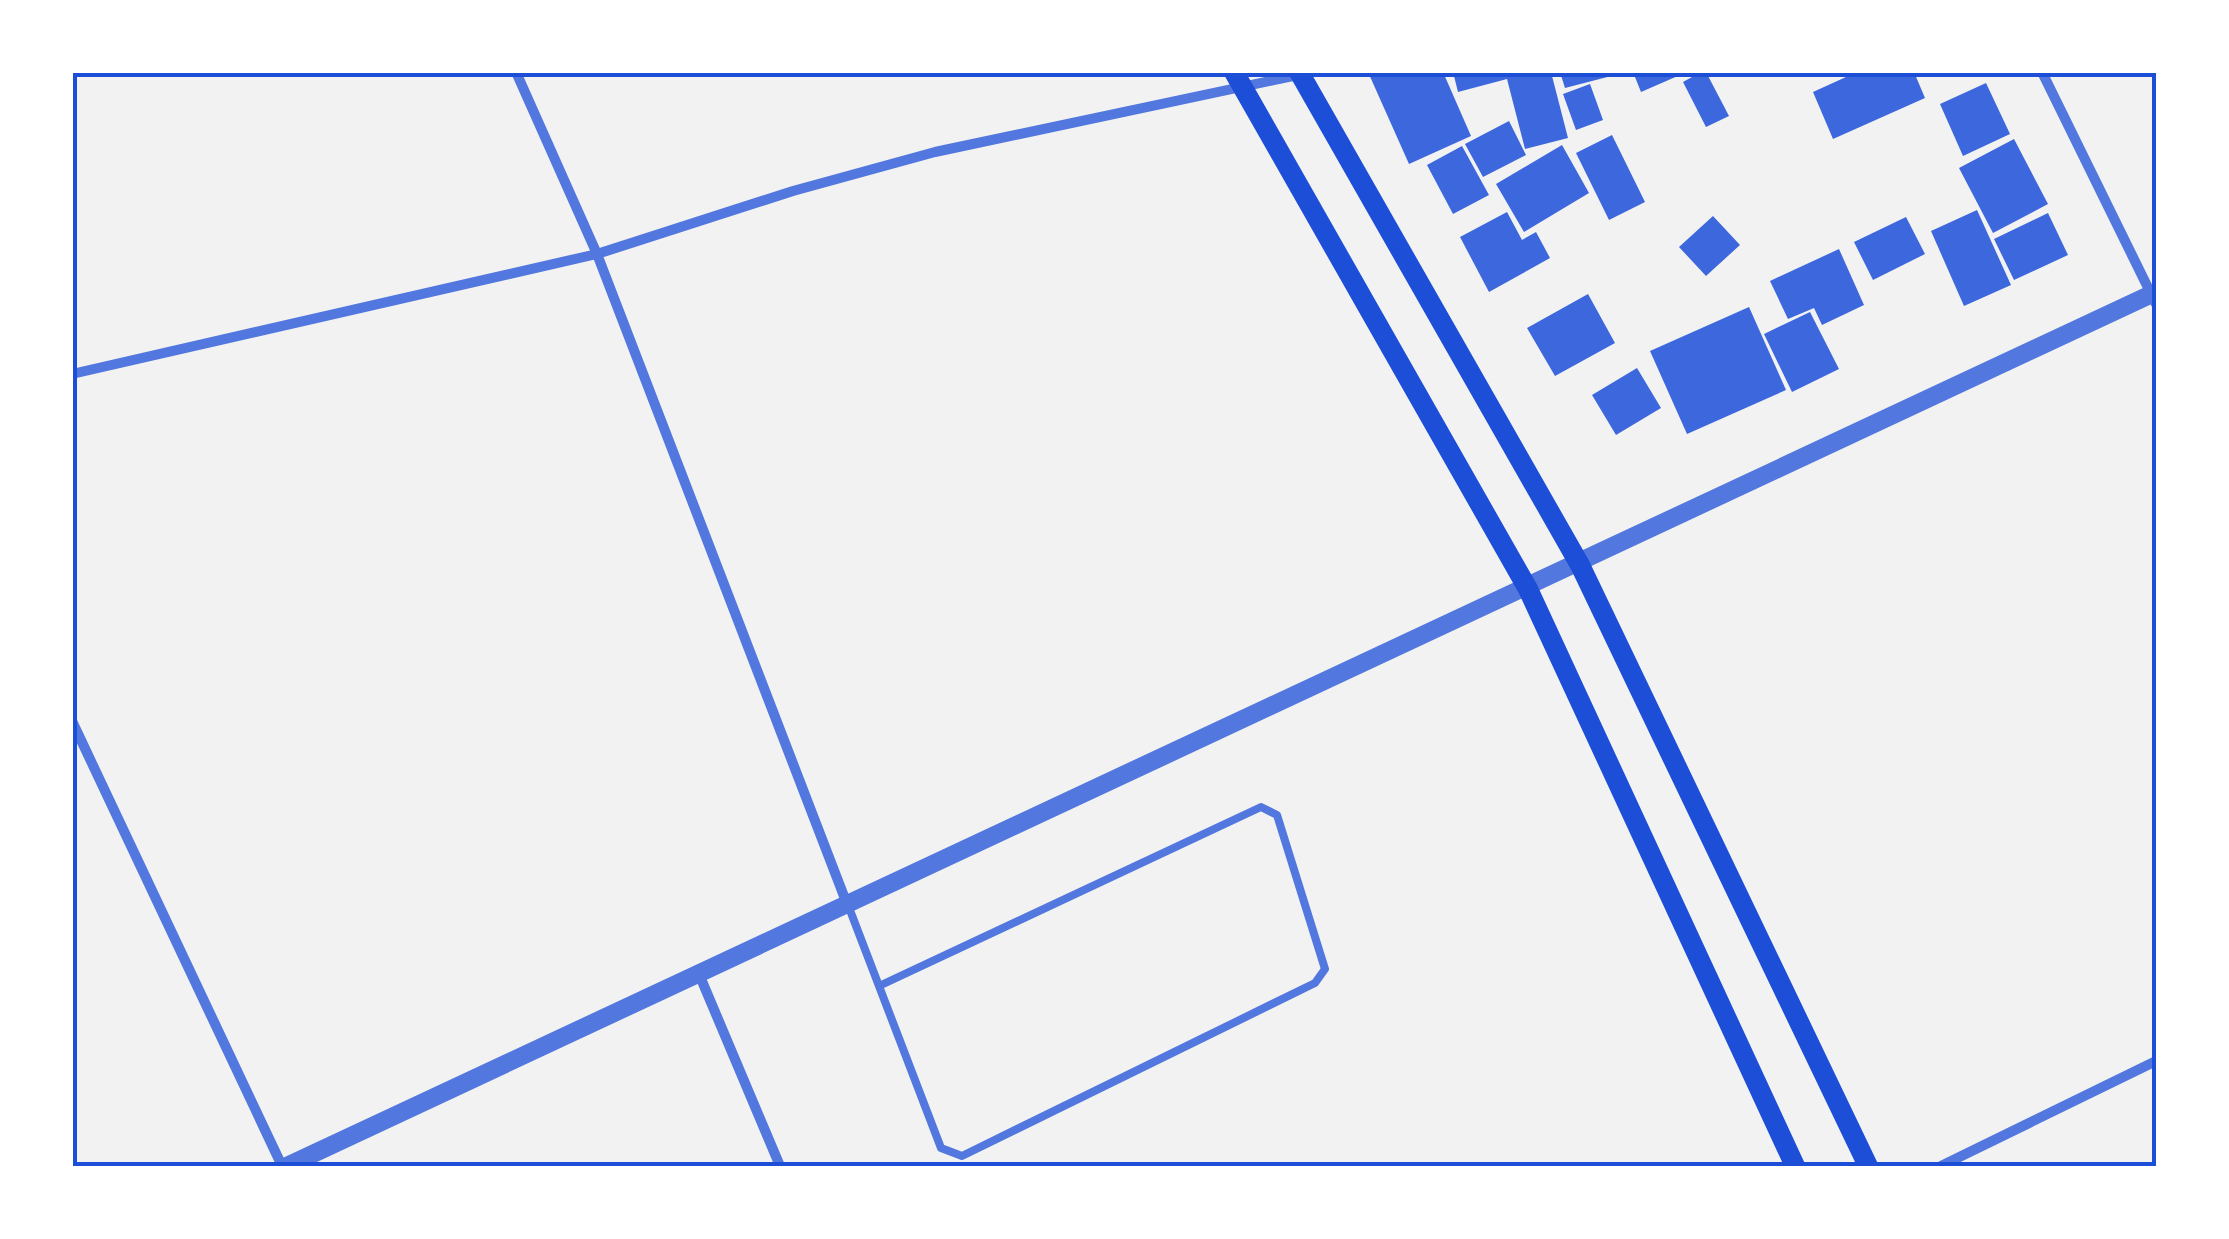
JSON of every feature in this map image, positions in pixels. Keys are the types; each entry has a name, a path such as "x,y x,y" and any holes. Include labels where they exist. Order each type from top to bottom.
{"main road":[{"path":"1304,74 1580,565 1868,1166"},
{"path":"1238,81 1528,589 1795,1166"}],"street":[{"path":"516,72 597,254 848,906"},
{"path":"72,721 284,1166 2155,297 2042,72"},
{"path":"72,374 597,254 865,170 1238,81 1304,74"},
{"path":"699,974 780,1166"},
{"path":"1941,1166 2156,1061"}],"lane":[{"path":"848,906 941,1148 962,1156 1316,983 1325,969 1277,815 1261,807 879,986"}],"building":[{"path":"1368,72 1443,72 1471,136 1409,164"},
{"path":"1453,72 1551,72 1568,138 1525,149 1507,79 1458,92"},
{"path":"1560,72 1619,72 1619,74 1565,88"},
{"path":"1633,72 1687,72 1641,92"},
{"path":"1706,72 1729,116 1706,127 1683,82"},
{"path":"1857,72 1914,72 1925,98 1833,139 1813,92"},
{"path":"1986,83 2010,134 1963,156 1940,104"},
{"path":"1590,84 1603,120 1576,130 1563,94"},
{"path":"1509,121 1526,155 1483,177 1465,144"},
{"path":"1612,135 1645,202 1609,220 1576,153"},
{"path":"2014,139 2048,204 1993,233 1959,168"},
{"path":"1562,145 1589,193 1524,232 1496,184"},
{"path":"1462,146 1489,195 1453,214 1427,165"},
{"path":"1977,210 2011,285 1964,306 1931,231"},
{"path":"1507,212 1522,240 1536,232 1550,258 1489,292 1460,237"},
{"path":"2048,213 2068,255 2014,280 1994,239"},
{"path":"1713,216 1740,245 1706,276 1679,247"},
{"path":"1906,217 1925,254 1873,280 1854,242"},
{"path":"1839,249 1864,305 1822,325 1814,308 1788,319 1770,281"},
{"path":"1588,294 1615,343 1555,376 1527,328"},
{"path":"1749,307 1786,390 1687,434 1650,351"},
{"path":"1810,312 1839,369 1792,392 1764,334"},
{"path":"1637,368 1661,408 1616,435 1592,395"}]}
